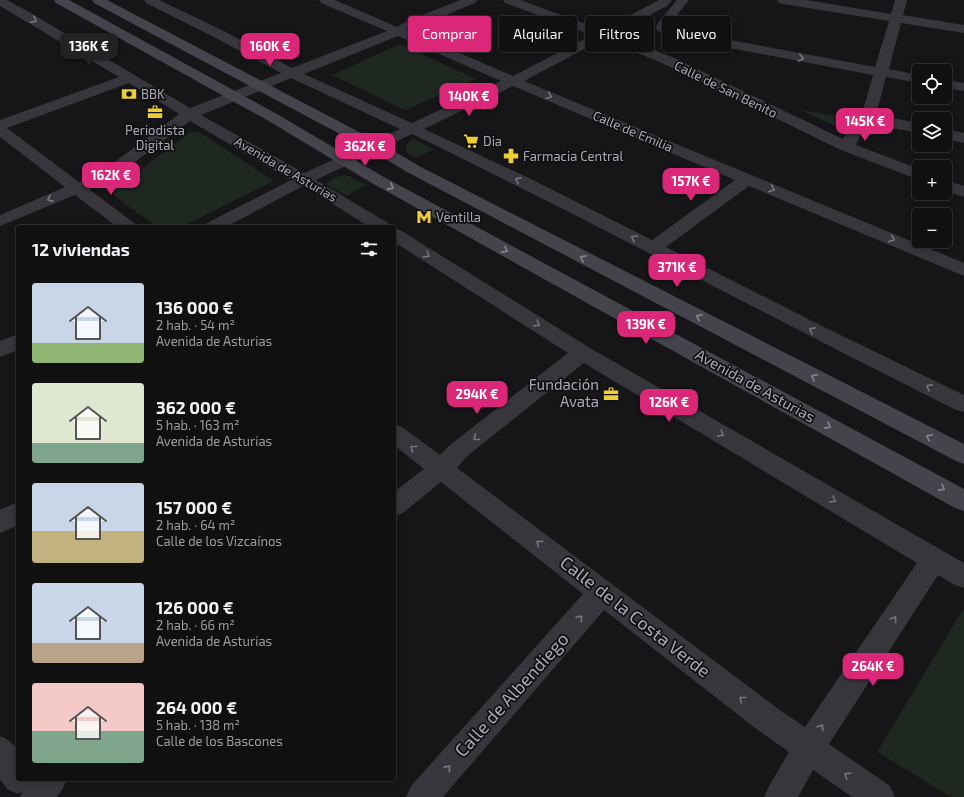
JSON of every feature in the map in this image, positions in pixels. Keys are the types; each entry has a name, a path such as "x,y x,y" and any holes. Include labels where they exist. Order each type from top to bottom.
{"main road":[{"name":"Avenida de Asturias","path":"60,0 233,96 344,161 964,500"},
{"path":"98,0 376,147 413,169 964,456"}],"street":[{"path":"150,0 217,33 291,73 413,129 653,248 815,331 964,404"},
{"name":"Calle de Emilia","path":"325,0 513,81 964,270"},
{"path":"0,221 77,187 106,176 189,114 399,31 412,24 471,0"},
{"name":"Calle de San Benito","path":"509,0 585,27"},
{"path":"638,16 666,0"},
{"path":"683,0 674,13 664,21 662,28 672,33 912,78"},
{"path":"782,0 964,29"},
{"path":"868,118 901,0"},
{"name":"Avenida de Asturias","path":"0,1 58,33 189,114 305,179 379,225"},
{"path":"217,225 305,179 376,147 513,81 585,43"},
{"name":"Calle de San Benito","path":"647,52 667,60 847,147 912,172"},
{"path":"0,125 131,78"},
{"path":"952,85 964,87"},
{"path":"847,147 860,119 868,118 912,127"},
{"path":"0,130 125,225"},
{"path":"952,135 964,138"},
{"path":"653,248 747,179"},
{"path":"952,187 964,192"},
{"path":"396,235 584,353 964,577"},
{"path":"0,350 16,342"},
{"path":"396,504 441,469 458,451 584,353"},
{"name":"Calle de la Costa Verde","path":"396,435 808,748 879,797"},
{"path":"0,523 16,513"},
{"path":"780,797 808,748 923,577 933,559"},
{"name":"Calle de Albendiego","path":"422,797 602,592"},
{"path":"0,751 16,776"},
{"path":"19,781 31,797"},
{"path":"36,797 49,781"}],"shaded area":[{"path":"400,44 408,48 408,52 417,52 476,79 405,110 332,75"},
{"path":"801,110 843,117 839,128"},
{"path":"190,132 199,132 274,181 185,225 154,225 113,195 122,184"},
{"path":"413,139 434,149 416,158 406,152 406,145"},
{"path":"344,175 366,185 347,196 325,184 334,178"},
{"path":"962,611 964,611 964,797 951,797 877,752"}],"place":[{"name":"BBK","path":"129,94"},
{"name":"Periodista Digital","path":"155,112"},
{"name":"Dia","path":"471,141"},
{"name":"Farmacia Central","path":"511,156"},
{"name":"Ventilla","path":"424,217"},
{"name":"Fundación Avata","path":"611,394"}]}
